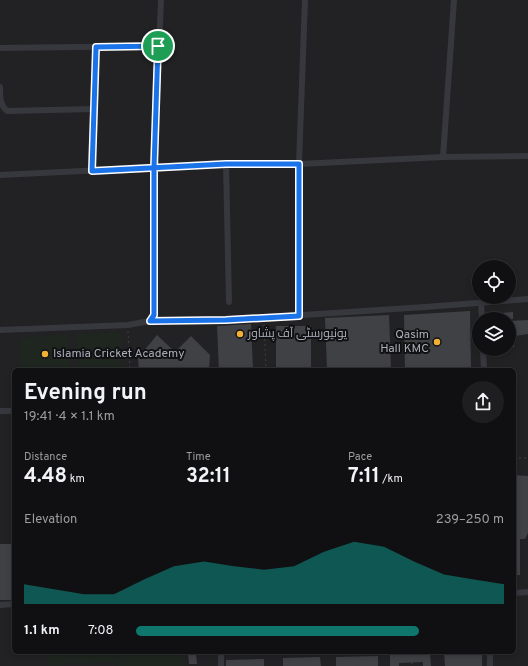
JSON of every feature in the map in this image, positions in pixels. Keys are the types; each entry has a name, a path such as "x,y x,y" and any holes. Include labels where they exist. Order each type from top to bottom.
{"street":[{"path":"150,321 154,315 154,168 161,0"},
{"path":"299,316 299,164 305,0"},
{"path":"443,158 454,0"},
{"path":"0,48 158,46"},
{"path":"92,171 96,47"},
{"path":"0,87 0,101 2,107 7,111 94,110"},
{"path":"0,175 226,164 299,164 528,156"},
{"path":"226,164 229,302"},
{"path":"516,300 528,299"},
{"path":"0,330 128,325 150,321 264,318 472,304"},
{"path":"483,356 484,368"},
{"path":"0,412 12,411"},
{"path":"516,593 528,592"},
{"path":"0,605 12,604"},
{"path":"221,654 221,666"},
{"path":"490,654 490,666"}],"path":[{"path":"264,318 266,368"},
{"path":"128,325 130,368"},
{"path":"516,458 528,458"}],"shaded area":[{"name":"یونیورسٹی آف پشاور","path":"0,0 528,0 528,666 0,666"},
{"path":"121,332 122,368 78,368 77,334"},
{"name":"Islamia Cricket Academy","path":"68,334 71,368 21,368 19,338"},
{"path":"47,654 183,654 185,666 118,666 117,662 47,666"}],"building":[{"name":"Qasim Hall KMC","path":"470,311 471,368 405,368 404,315"},
{"path":"389,315 391,368 327,368 325,318"},
{"path":"528,320 528,334 516,336 516,321"},
{"path":"251,324 253,368 219,368 217,326"},
{"path":"276,326 311,326 311,368 276,368"},
{"path":"157,335 175,352 191,336 210,355 209,368 139,368 138,358"},
{"path":"516,475 528,476 528,533 525,539 520,539 520,575 516,575"},
{"path":"0,544 12,544 12,600 0,600"},
{"path":"188,654 196,654 197,664 189,664"},
{"path":"390,654 430,654 431,666 423,666 423,662 399,663 399,666 390,666"},
{"path":"444,654 482,654 482,666 445,666"},
{"path":"378,656 378,666 336,666 336,657"},
{"path":"320,657 321,666 283,666 283,658"},
{"path":"264,659 264,666 226,666 226,660"}],"place":[{"name":"یونیورسٹی آف پشاور","path":"240,334"},
{"name":"Qasim Hall KMC","path":"437,342"},
{"name":"Islamia Cricket Academy","path":"45,354"}],"route":[{"path":"158,46 96,47 92,171 154,168 226,164 299,164 299,316 226,320 150,321 154,315 154,168 158,46"}]}
